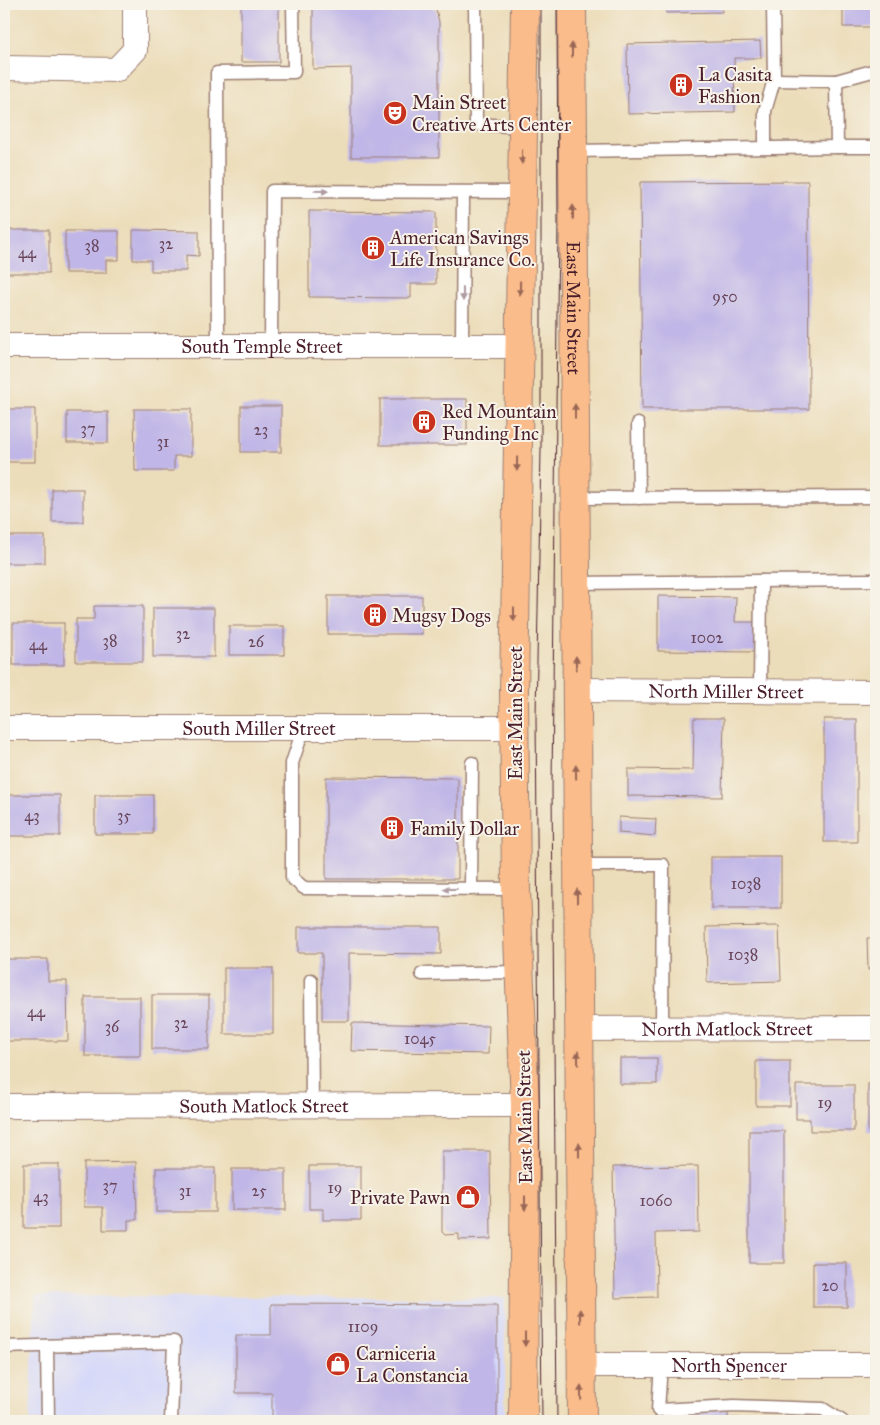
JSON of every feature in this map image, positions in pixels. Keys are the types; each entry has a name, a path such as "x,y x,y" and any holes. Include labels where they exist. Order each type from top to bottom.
{"main road":[{"name":"East Main Street","path":"523,1421 526,1105 516,889 514,565 520,346 524,4"},
{"name":"East Main Street","path":"572,4 582,1421"}],"street":[{"path":"4,68 116,70 135,50 135,4"},
{"name":"South Temple Street","path":"4,346 520,346"},
{"name":"North Miller Street","path":"576,690 876,692"},
{"name":"South Miller Street","path":"4,728 514,728"},
{"name":"North Matlock Street","path":"578,1029 876,1028"},
{"name":"South Matlock Street","path":"4,1106 526,1105"},
{"name":"North Spencer","path":"581,1365 876,1365"}],"lane":[{"path":"218,345 218,74 294,72 294,4"},
{"path":"475,4 476,124 523,127"},
{"path":"765,148 765,111 774,80 773,4"},
{"path":"774,80 836,81 876,70"},
{"path":"836,81 837,147"},
{"path":"573,151 876,147"},
{"path":"271,345 272,191 521,192"},
{"path":"462,345 463,193"},
{"path":"638,424 639,498"},
{"path":"575,498 876,497"},
{"path":"576,582 876,580"},
{"path":"760,690 761,582"},
{"path":"304,727 292,763 292,878 304,888 516,889"},
{"path":"471,889 472,763"},
{"path":"577,865 663,864 662,1028"},
{"path":"422,974 520,972"},
{"path":"311,980 312,1106"},
{"path":"4,1347 174,1342 171,1421"},
{"path":"47,1346 48,1421"},
{"path":"661,1365 658,1410 734,1406 823,1409 842,1421"}],"shaded area":[{"path":"35,1296 505,1298 505,1421 30,1421"}],"building":[{"path":"241,4 279,4 279,62 241,62"},
{"name":"Main Street Creative Arts Center","path":"313,4 422,4 436,9 439,22 439,157 351,157 351,68 313,69"},
{"path":"607,4 623,4 623,5 608,6"},
{"path":"665,4 722,4 722,12 666,13"},
{"path":"843,4 876,4 876,27 843,27"},
{"name":"La Casita Fashion","path":"760,41 761,58 734,58 735,112 628,114 627,44"},
{"path":"808,181 809,409 642,409 640,182"},
{"name":"American Savings Life Insurance Co.","path":"309,211 436,212 436,284 411,284 411,298 309,297"},
{"path":"4,230 49,230 49,273 4,273"},
{"path":"133,230 199,231 199,256 186,255 186,271 151,271 151,260 133,260"},
{"path":"65,231 119,231 119,260 106,260 106,273 65,273"},
{"name":"Red Mountain Funding Inc","path":"380,399 467,399 467,445 380,445"},
{"path":"241,406 281,406 281,452 241,452"},
{"path":"4,409 35,409 35,462 4,462"},
{"path":"134,409 191,409 191,456 174,456 174,471 135,471"},
{"path":"67,412 108,412 108,443 67,443"},
{"path":"52,489 83,489 83,522 52,522"},
{"path":"4,536 45,536 45,563 4,563"},
{"name":"Mugsy Dogs","path":"328,596 422,596 422,634 328,634"},
{"path":"658,596 736,597 735,622 756,622 756,652 658,651"},
{"path":"94,606 143,606 143,662 76,662 76,619 94,619"},
{"path":"153,608 214,608 214,657 153,657"},
{"path":"13,623 64,623 64,665 13,665"},
{"path":"229,626 284,626 284,655 229,655"},
{"path":"694,718 724,718 722,797 628,796 628,769 693,770"},
{"path":"824,719 857,719 857,842 824,842"},
{"name":"Family Dollar","path":"326,777 458,778 458,879 326,879"},
{"path":"4,795 60,795 60,836 4,836"},
{"path":"95,795 153,795 153,834 95,834"},
{"path":"619,817 656,819 655,836 619,833"},
{"path":"711,857 781,857 781,908 711,908"},
{"path":"873,919 876,919 876,970 868,970 867,938 874,938"},
{"path":"779,926 781,981 707,983 706,927"},
{"path":"298,927 441,927 441,954 349,953 349,1021 322,1021 322,953 298,953"},
{"path":"5,959 48,959 48,981 67,981 68,1041 5,1041"},
{"path":"224,968 273,968 273,1034 224,1034"},
{"path":"152,995 209,995 209,1049 152,1049"},
{"path":"85,997 140,997 140,1056 85,1056"},
{"path":"352,1023 489,1026 488,1054 351,1051"},
{"path":"620,1058 657,1058 657,1084 620,1084"},
{"path":"756,1061 790,1061 790,1106 756,1106"},
{"path":"868,1084 876,1084 876,1131 868,1131"},
{"path":"796,1085 854,1085 854,1131 810,1131 810,1119 796,1119"},
{"path":"749,1131 784,1131 784,1263 749,1263"},
{"path":"442,1151 490,1151 491,1239 459,1240 459,1234 445,1235 442,1232"},
{"path":"136,1162 137,1220 128,1220 128,1230 103,1230 103,1207 84,1207 84,1163"},
{"path":"24,1164 59,1164 59,1228 24,1228"},
{"path":"309,1166 361,1166 361,1220 323,1220 323,1209 309,1209"},
{"path":"698,1166 699,1232 656,1233 657,1297 615,1298 613,1167"},
{"path":"156,1168 215,1168 215,1212 156,1212"},
{"path":"232,1169 286,1169 286,1210 232,1210"},
{"path":"874,1253 876,1253 876,1309 874,1309"},
{"path":"813,1263 847,1263 847,1307 813,1307"},
{"path":"271,1304 497,1305 497,1420 272,1419 272,1393 236,1393 236,1335 271,1335"},
{"path":"728,1409 728,1418 741,1418 741,1421 673,1421 673,1413"}],"tram line":[{"path":"541,4 541,449 536,715 542,1421"},
{"path":"557,4 558,223 552,786 557,1421"}],"place":[{"name":"La Casita Fashion","path":"681,85"},
{"name":"Main Street Creative Arts Center","path":"395,113"},
{"name":"American Savings Life Insurance Co.","path":"373,248"},
{"name":"Red Mountain Funding Inc","path":"424,422"},
{"name":"Mugsy Dogs","path":"375,615"},
{"name":"Family Dollar","path":"392,828"},
{"name":"Private Pawn","path":"468,1197"},
{"name":"Carniceria La Constancia","path":"338,1364"}]}
